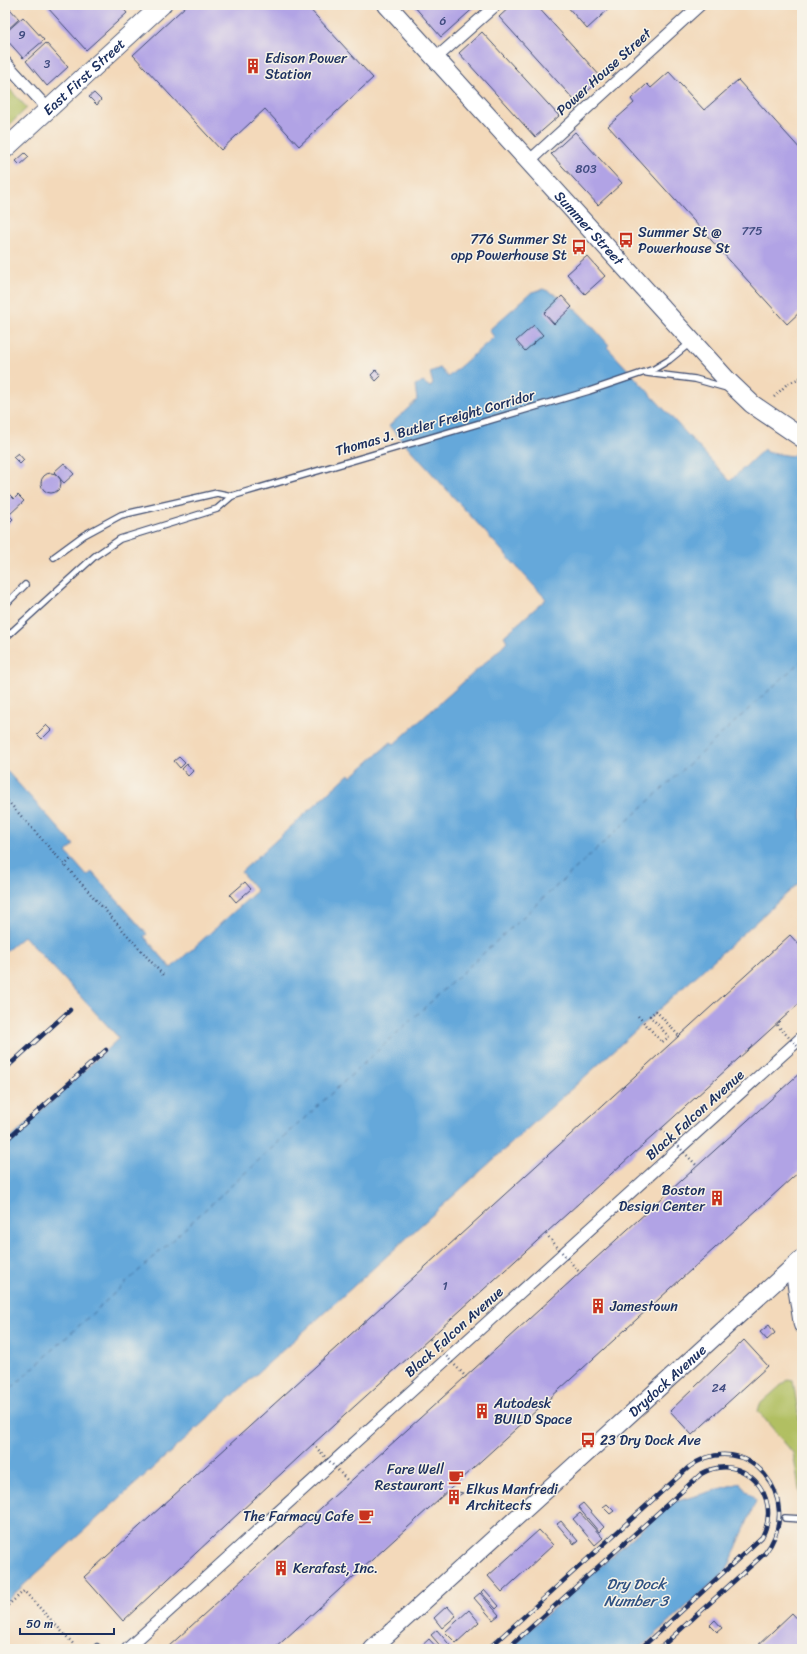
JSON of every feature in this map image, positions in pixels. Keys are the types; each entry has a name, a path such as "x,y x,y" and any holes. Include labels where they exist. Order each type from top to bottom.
{"main road":[{"name":"East First Street","path":"5,149 162,5"},
{"name":"Summer Street","path":"387,5 724,378 747,400 802,438"}],"street":[{"path":"435,59 496,5"},
{"name":"Power House Street","path":"528,162 700,5"},
{"path":"5,62 48,109"},
{"name":"Black Falcon Avenue","path":"127,1649 802,1037"},
{"path":"797,1262 802,1325"},
{"name":"Drydock Avenue","path":"372,1649 797,1262"}],"lane":[{"name":"Thomas J. Butler Freight Corridor","path":"5,638 95,556 120,539 217,509 232,496 589,391 645,372 669,360 691,341"},
{"name":"Thomas J. Butler Freight Corridor","path":"645,372 706,381 723,387 747,400"},
{"name":"Thomas J. Butler Freight Corridor","path":"54,557 84,535 121,515 217,493 232,496"},
{"path":"5,605 25,585"},
{"path":"5,598 14,596"},
{"path":"785,1518 802,1519"}],"path":[{"path":"774,397 787,384 802,377"},
{"path":"5,798 64,866 163,975"},
{"path":"64,866 72,858"},
{"path":"638,1016 662,1042 669,1037 650,1016 656,1011 679,1036"},
{"path":"776,1024 802,1051"},
{"path":"662,1129 697,1166"},
{"path":"546,1234 580,1273"},
{"path":"430,1339 466,1377"},
{"path":"314,1444 349,1482"},
{"path":"5,1608 24,1591 78,1649"}],"green space":[{"path":"5,84 27,108 5,129"},
{"path":"788,1379 793,1380 802,1437 802,1506 793,1453 758,1411 760,1404"}],"water":[{"path":"543,289 562,299 587,321 609,345 607,347 730,481 764,449 766,452 792,456 802,448 802,880 5,1602 5,1144 119,1038 24,936 5,952 5,769 74,845 66,852 87,876 92,872 147,934 144,936 171,968 257,891 241,872 349,774 351,777 391,742 394,744 497,652 507,641 504,636 546,599 389,426 417,400 415,385 423,382 430,387 433,384 430,372 440,368 448,377 494,337 489,330 532,292"},
{"name":"Dry Dock Number 3","path":"740,1483 756,1501 727,1570 639,1649 508,1649 671,1503"}],"building":[{"path":"50,5 120,5 127,13 86,50 47,7"},
{"name":"Edison Power Station","path":"187,5 306,5 373,78 299,146 265,109 221,150 133,55"},
{"path":"413,5 477,5 441,37"},
{"path":"512,5 536,5 602,78 576,102 499,17"},
{"path":"566,5 611,5 612,6 587,29"},
{"path":"10,9 19,19 5,32 5,14"},
{"path":"23,17 44,40 23,58 5,38 5,33"},
{"path":"482,32 559,116 535,137 459,53"},
{"path":"46,43 68,67 47,86 26,61"},
{"path":"669,72 704,110 738,80 802,151 802,310 787,324 608,126 634,103 631,99 647,84 651,88"},
{"path":"94,93 101,100 97,105 89,97"},
{"path":"575,132 622,183 598,205 551,154"},
{"path":"25,153 29,157 20,165 16,161"},
{"path":"587,256 605,276 585,294 567,274"},
{"path":"562,296 572,307 554,324 544,313"},
{"path":"534,325 543,335 525,351 516,341"},
{"path":"376,370 381,376 376,381 371,375"},
{"path":"18,453 24,460 20,464 13,457"},
{"path":"64,463 74,474 64,483 54,472"},
{"path":"51,473 58,476 61,483 58,490 51,493 44,490 41,483 44,476"},
{"path":"5,490 14,499 18,495 24,501 9,515 13,519 6,526"},
{"path":"46,725 51,730 42,739 37,734"},
{"path":"179,757 185,763 180,768 174,761"},
{"path":"187,764 193,771 188,776 182,769"},
{"path":"245,882 251,889 236,902 230,895"},
{"path":"790,935 802,948 802,1001 313,1444 123,1621 84,1577"},
{"path":"802,1071 802,1169 274,1649 170,1649 168,1647"},
{"path":"769,1325 775,1333 767,1340 760,1332"},
{"path":"744,1340 768,1366 692,1435 670,1411"},
{"name":"Elkus Manfredi Architects","path":"449,1490 463,1493 451,1500"},
{"path":"583,1503 604,1527 599,1532 578,1507"},
{"path":"607,1504 614,1511 610,1514 603,1507"},
{"path":"580,1513 603,1538 595,1545 573,1519"},
{"path":"561,1521 578,1541 574,1544 557,1524"},
{"path":"539,1530 553,1545 502,1592 488,1576"},
{"path":"484,1589 499,1606 496,1609 481,1592"},
{"path":"480,1593 499,1615 493,1620 474,1598"},
{"path":"447,1606 456,1616 442,1628 434,1618"},
{"path":"469,1610 479,1622 456,1643 445,1632"},
{"path":"792,1613 802,1624 802,1649 754,1649"},
{"path":"715,1620 722,1628 717,1632 710,1625"},
{"path":"437,1630 453,1649 443,1649 431,1635"},
{"path":"429,1639 438,1649 419,1649 419,1648"}],"ferry route":[{"path":"5,1394 802,660"}],"railway":[{"path":"5,1069 70,1010"},
{"path":"5,1141 106,1050"},
{"path":"488,1649 689,1467 711,1456 731,1455 750,1462 764,1474 775,1491 779,1511 776,1532 765,1553 659,1649"},
{"path":"507,1649 701,1474 716,1468 731,1468 744,1472 755,1481 763,1492 768,1506 767,1521 762,1537 640,1649"}],"place":[{"name":"Edison Power Station","path":"253,66"},
{"name":"Summer St @ Powerhouse St","path":"626,240"},
{"name":"776 Summer St opp Powerhouse St","path":"579,247"},
{"name":"Boston Design Center","path":"717,1198"},
{"name":"Jamestown","path":"598,1306"},
{"name":"Autodesk BUILD Space","path":"482,1411"},
{"name":"23 Dry Dock Ave","path":"588,1440"},
{"name":"Fare Well Restaurant","path":"456,1477"},
{"name":"Elkus Manfredi Architects","path":"454,1497"},
{"name":"The Farmacy Cafe","path":"366,1516"},
{"name":"Kerafast, Inc.","path":"281,1568"}]}
